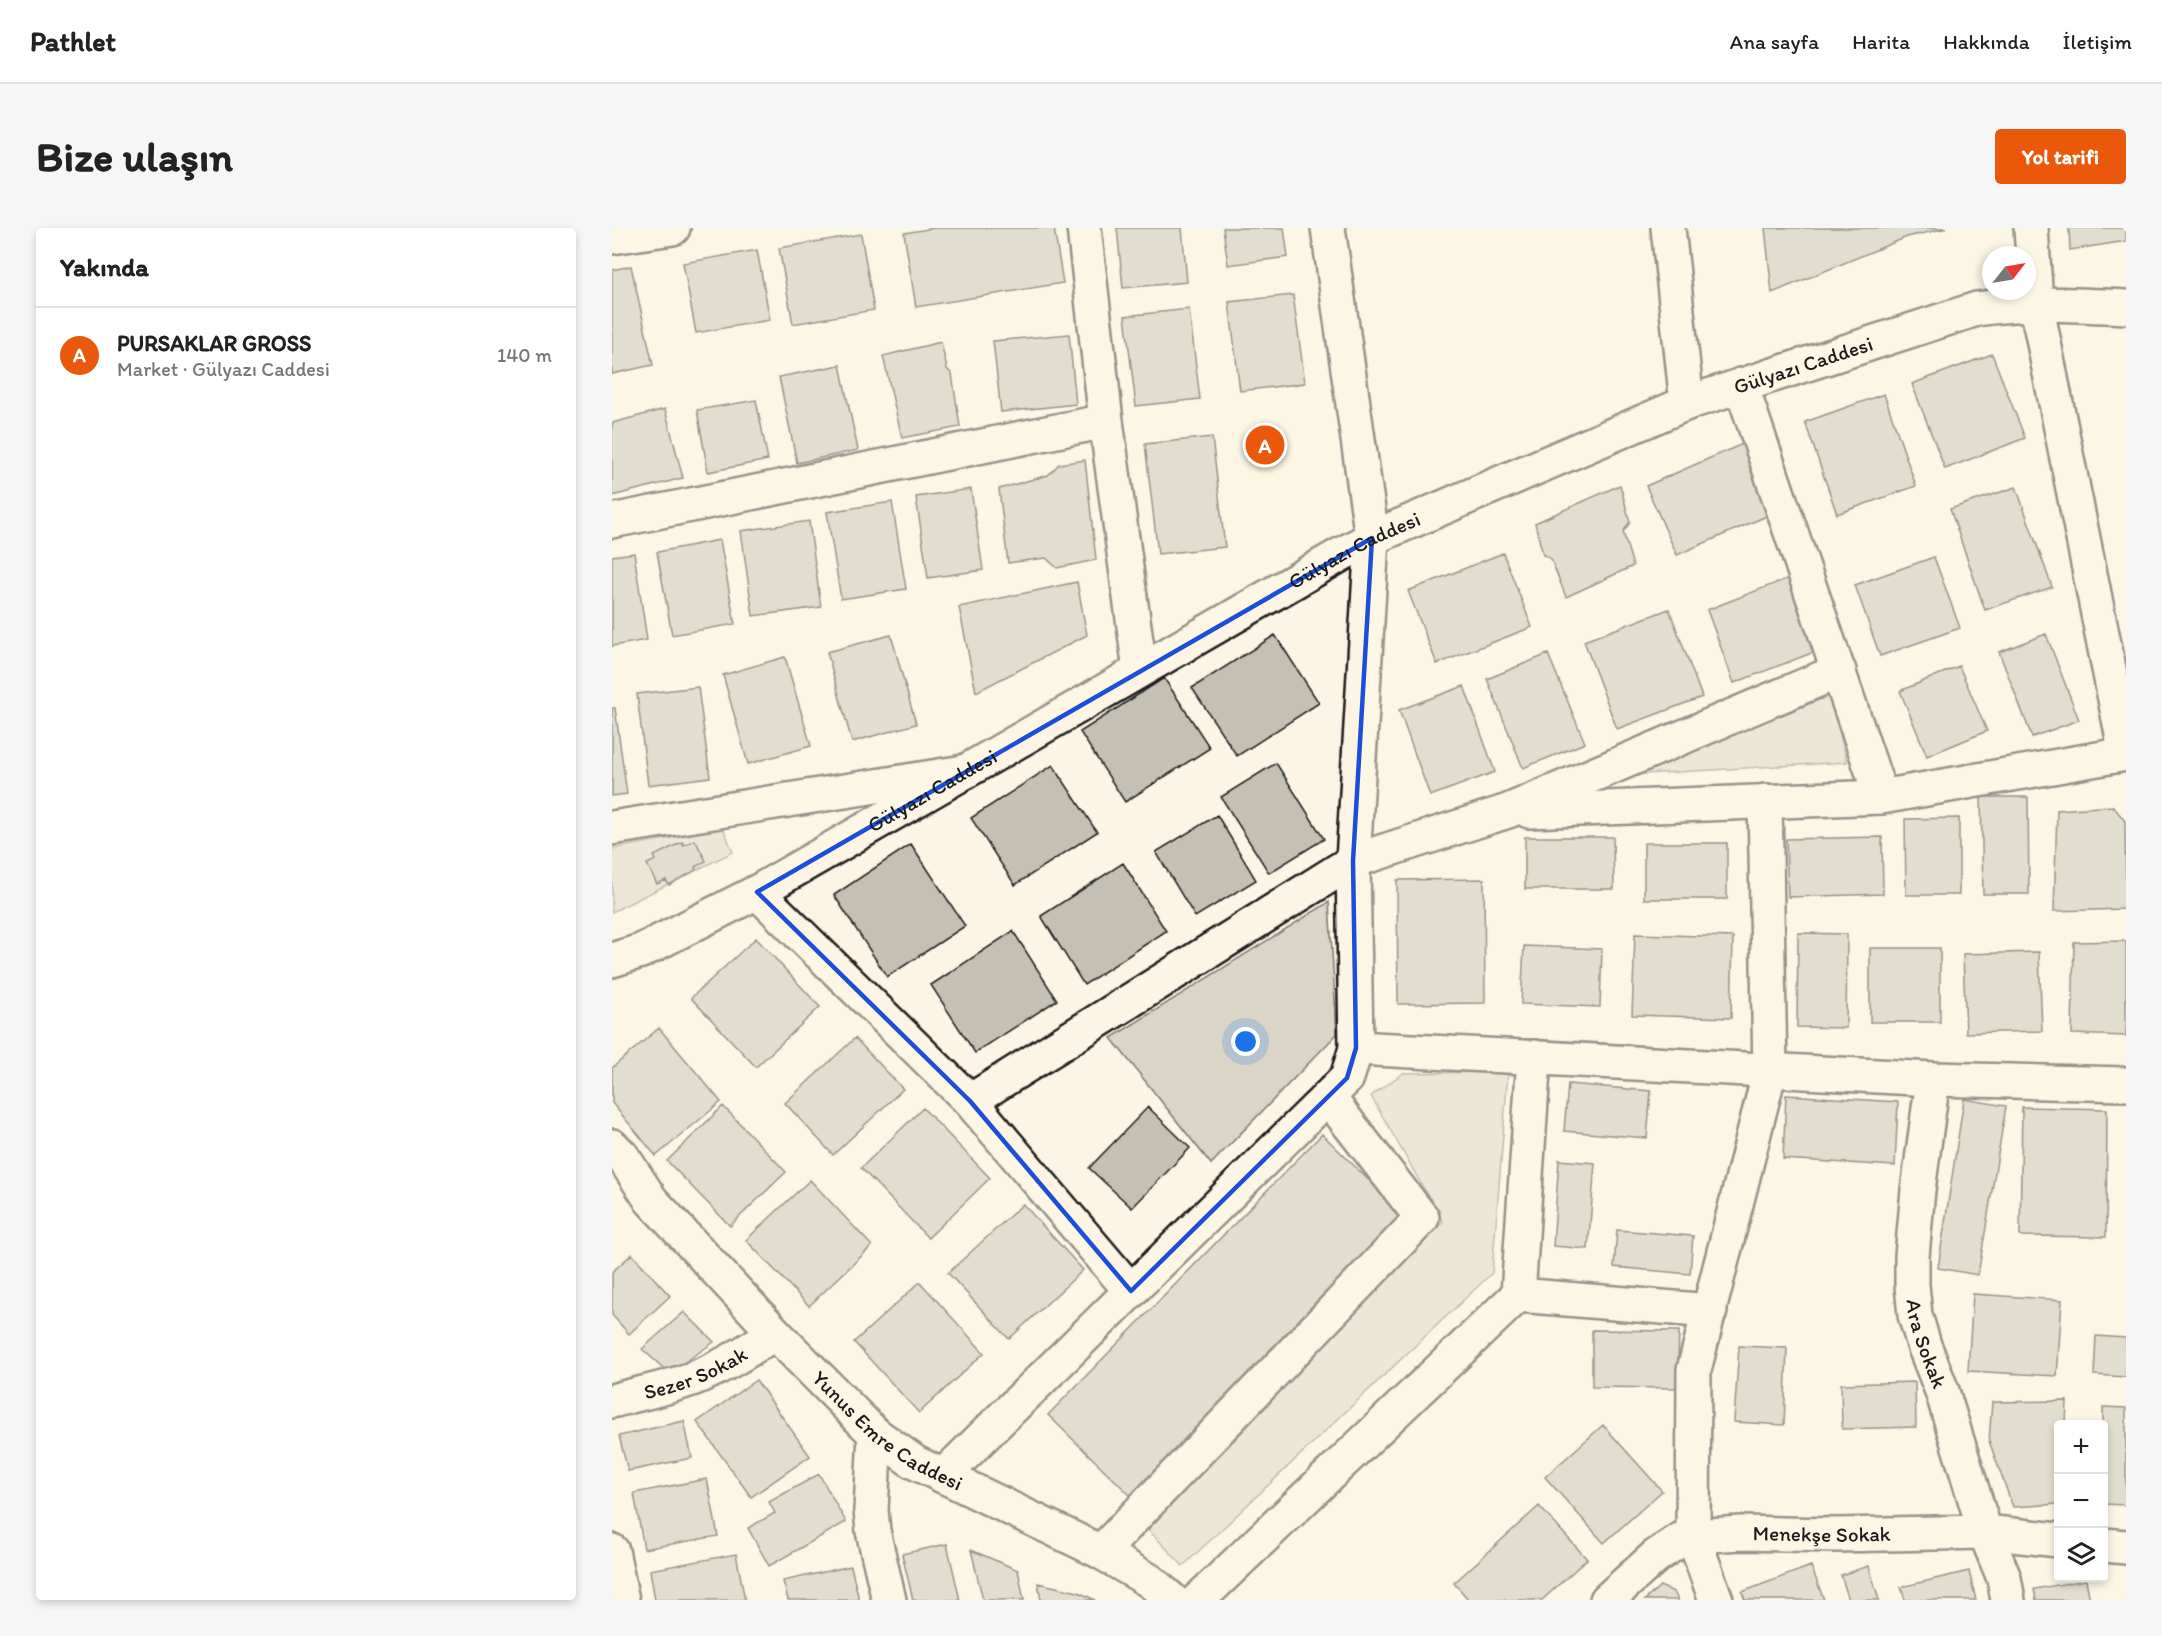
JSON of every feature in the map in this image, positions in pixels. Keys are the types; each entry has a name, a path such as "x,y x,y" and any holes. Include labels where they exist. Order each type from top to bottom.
{"street":[{"path":"612,237 673,228"},
{"path":"1084,228 1106,421 1140,670"},
{"path":"943,1476 1347,1078 1356,1048 1353,861 1372,538 1328,228"},
{"path":"1668,228 1687,403"},
{"path":"1508,811 1881,797 2126,754 2118,666 2036,303 2031,228"},
{"name":"Gülyazı Caddesi","path":"626,955 757,892 1372,538 1687,403 1977,309 2004,304 2036,303 2126,307"},
{"path":"1742,385 1881,797"},
{"path":"612,521 1106,421"},
{"path":"970,1101 1353,861 1508,811 1839,671"},
{"path":"612,828 964,772"},
{"path":"1716,1600 1693,1536 1694,1370 1770,1070 1765,801"},
{"path":"757,892 970,1101 1131,1291"},
{"path":"612,985 626,955"},
{"path":"1356,1048 1933,1079 2126,1084"},
{"path":"1198,1600 1518,1295 1534,1057"},
{"name":"Ara Sokak","path":"1933,1079 1918,1190 1912,1256 1915,1315 1942,1391 1985,1532 2004,1578 2008,1600"},
{"path":"1101,1552 1422,1218 1328,1097"},
{"path":"612,1146 623,1157 651,1200"},
{"path":"612,1175 651,1200"},
{"name":"Yunus Emre Caddesi","path":"651,1200 775,1333 875,1434 914,1462 1101,1552 1150,1581 1172,1600"},
{"path":"1518,1295 1710,1311"},
{"name":"Sezer Sokak","path":"612,1401 673,1386 698,1377 775,1333"},
{"path":"875,1434 871,1510 873,1531 889,1600"},
{"name":"Menekşe Sokak","path":"1607,1600 1656,1556 1680,1540 1693,1536 1741,1533 1836,1535 1985,1532 2054,1540"},
{"path":"2108,1545 2126,1547"},
{"path":"612,1551 622,1600"}],"highlighted area":[{"path":"1372,538 1353,861 1356,1048 1347,1078 1131,1291 970,1101 757,892"}],"shaded area":[{"path":"1830,696 1847,762 1628,775"},
{"path":"723,828 733,852 612,912 612,849"},
{"path":"1329,902 1337,1034 1211,1164 1111,1038"},
{"path":"1508,1072 1492,1273 1183,1566 1146,1527 1443,1222 1371,1096 1403,1073"}],"building":[{"path":"934,228 1054,228 1063,283 916,307 904,233"},
{"path":"1117,228 1182,228 1187,282 1123,288"},
{"path":"1223,228 1284,228 1288,257 1228,265"},
{"path":"1765,228 1947,228 1907,237 1772,293"},
{"path":"2069,228 2126,228 2126,241 2070,250"},
{"path":"861,234 874,310 793,324 779,248"},
{"path":"757,250 770,320 696,333 683,263"},
{"path":"631,266 653,365 612,374 612,270"},
{"path":"1293,295 1305,383 1240,391 1229,302"},
{"path":"1189,309 1200,399 1136,406 1125,316"},
{"path":"1069,334 1076,404 1001,412 993,341"},
{"path":"941,342 947,369 952,374 960,427 902,438 883,356"},
{"path":"1992,354 2025,438 1945,469 1912,384"},
{"path":"840,365 858,450 797,463 779,377"},
{"path":"1884,394 1916,486 1837,514 1805,422"},
{"path":"756,400 768,460 708,472 697,410"},
{"path":"665,409 683,478 612,496 612,423"},
{"path":"1212,437 1225,547 1158,554 1145,444"},
{"path":"1747,442 1778,511 1677,555 1646,486"},
{"path":"1085,460 1096,560 1057,568 1046,558 1008,563 999,489 1048,475 1059,464"},
{"path":"1620,485 1630,522 1623,532 1633,566 1566,597 1551,559 1543,555 1535,523"},
{"path":"2016,487 2052,587 1985,610 1950,509"},
{"path":"971,489 983,570 928,578 916,497"},
{"path":"892,502 906,589 841,599 827,512"},
{"path":"809,521 821,607 753,616 741,531"},
{"path":"720,540 735,624 672,635 657,552"},
{"path":"634,553 647,640 612,646 612,556"},
{"path":"1503,553 1532,627 1437,664 1408,591"},
{"path":"1934,557 1960,628 1880,656 1855,585"},
{"path":"1794,576 1822,649 1734,683 1707,610"},
{"path":"1077,582 1087,635 976,692 959,607"},
{"path":"1669,609 1702,697 1617,729 1584,641"},
{"path":"2046,634 2079,720 2032,737 1999,652"},
{"path":"891,635 916,724 852,742 827,652"},
{"path":"1275,635 1319,703 1237,756 1192,688"},
{"path":"1548,654 1585,743 1523,768 1487,679"},
{"path":"785,657 811,746 748,764 723,675"},
{"path":"1959,666 1987,731 1927,756 1900,691"},
{"path":"1164,678 1210,748 1125,802 1080,732"},
{"path":"1464,686 1495,772 1430,796 1399,710"},
{"path":"698,687 710,777 648,785 637,694"},
{"path":"612,708 615,708 627,794 612,796"},
{"path":"1276,763 1324,839 1269,873 1221,797"},
{"path":"1053,765 1097,832 1015,885 971,818"},
{"path":"1981,797 2028,797 2029,894 1983,894"},
{"path":"2113,806 2125,821 2126,909 2054,911 2057,810"},
{"path":"1217,815 1256,880 1195,917 1156,852"},
{"path":"1959,818 1959,895 1906,895 1905,819"},
{"path":"1525,837 1613,837 1614,889 1525,889"},
{"path":"1882,837 1883,894 1788,897 1786,839"},
{"path":"695,840 706,861 695,867 696,870 669,885 666,880 657,884 647,864 656,860 654,856 682,842 684,845"},
{"path":"1644,843 1727,843 1727,899 1644,899"},
{"path":"911,844 965,926 887,977 834,895"},
{"path":"1123,863 1166,931 1084,985 1041,916"},
{"path":"1484,879 1485,1003 1398,1004 1397,880"},
{"path":"1013,931 1057,1000 975,1053 931,985"},
{"path":"1798,933 1847,934 1846,1028 1797,1027"},
{"path":"1635,934 1733,937 1731,1018 1632,1015"},
{"path":"756,938 820,1007 756,1067 691,998"},
{"path":"2126,941 2126,1036 2072,1034 2074,942"},
{"path":"1524,946 1602,949 1600,1007 1521,1004"},
{"path":"1870,948 1940,948 1940,1022 1870,1022"},
{"path":"2039,952 2042,1031 1966,1033 1963,954"},
{"path":"659,1028 721,1102 656,1156 612,1103 612,1068"},
{"path":"855,1038 903,1089 833,1155 785,1103"},
{"path":"1568,1084 1651,1091 1647,1138 1564,1131"},
{"path":"1786,1095 1898,1102 1895,1166 1783,1159"},
{"path":"1964,1099 2006,1106 1978,1275 1938,1268"},
{"path":"723,1106 786,1172 730,1226 667,1161"},
{"path":"1148,1107 1190,1148 1132,1208 1089,1168"},
{"path":"2022,1107 2107,1109 2106,1237 2020,1236"},
{"path":"923,1108 990,1178 928,1238 861,1168"},
{"path":"1322,1134 1406,1217 1132,1497 1048,1415"},
{"path":"1559,1160 1595,1163 1588,1249 1553,1246"},
{"path":"810,1180 872,1246 809,1306 746,1240"},
{"path":"1023,1204 1083,1270 1009,1339 948,1273"},
{"path":"1617,1230 1693,1236 1690,1274 1614,1267"},
{"path":"632,1254 670,1296 629,1334 612,1315 612,1272"},
{"path":"920,1282 984,1353 919,1413 854,1342"},
{"path":"1973,1294 2062,1300 2057,1376 1968,1371"},
{"path":"684,1312 714,1342 669,1373 642,1349"},
{"path":"1592,1330 1679,1331 1677,1388 1592,1387"},
{"path":"2096,1336 2126,1338 2126,1377 2094,1375"},
{"path":"1739,1346 1787,1348 1784,1425 1734,1422"},
{"path":"756,1380 810,1456 751,1497 697,1422"},
{"path":"1915,1382 1916,1427 1842,1429 1841,1384"},
{"path":"2067,1401 2066,1420 2054,1420 2054,1504 2013,1507 1989,1441 1992,1402"},
{"path":"2103,1407 2126,1408 2126,1505 2108,1504 2108,1420 2103,1420"},
{"path":"684,1421 692,1458 628,1471 619,1436"},
{"path":"1603,1425 1662,1491 1604,1543 1545,1477"},
{"path":"819,1474 846,1522 769,1566 748,1528 775,1513 769,1502"},
{"path":"707,1479 718,1536 644,1549 634,1493"},
{"path":"1539,1506 1587,1559 1542,1600 1469,1600 1454,1583"},
{"path":"947,1544 960,1600 913,1600 902,1554"},
{"path":"971,1550 1018,1570 1024,1600 983,1600"},
{"path":"736,1554 745,1600 655,1600 650,1570"},
{"path":"851,1566 859,1600 788,1600 783,1581"},
{"path":"1811,1566 1824,1600 1745,1600 1742,1592"},
{"path":"1869,1566 1879,1600 1849,1600 1841,1575"},
{"path":"1969,1571 1976,1600 1905,1600 1901,1587"},
{"path":"2086,1582 2090,1600 2036,1600 2034,1589"},
{"path":"1038,1583 1078,1592 1095,1600 1041,1600"},
{"path":"1660,1586 1674,1592 1678,1600 1645,1600"}],"place":[{"name":"PURSAKLAR GROSS","path":"1265,445"}]}
